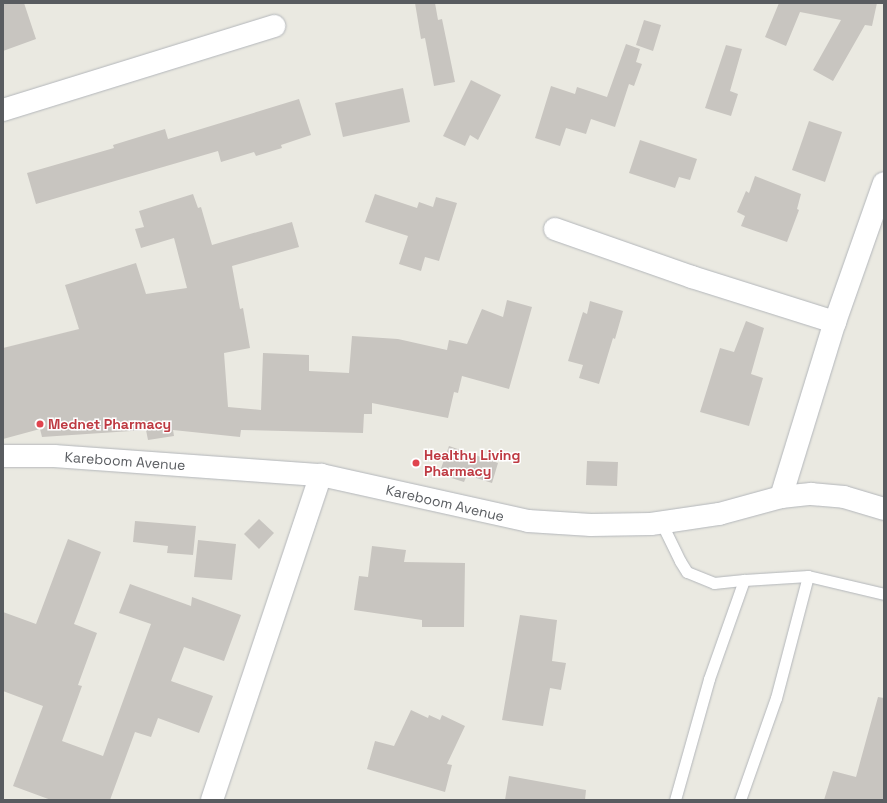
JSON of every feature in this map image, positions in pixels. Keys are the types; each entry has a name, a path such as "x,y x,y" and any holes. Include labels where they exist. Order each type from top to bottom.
{"street":[{"path":"3,110 274,26"},
{"path":"781,497 835,322 884,183"},
{"path":"555,228 692,277 835,322"},
{"name":"Kareboom Avenue","path":"3,456 54,456 321,475 528,521 591,525 661,522 719,514 781,497 811,494 844,497 884,509"},
{"path":"212,800 321,475"}],"lane":[{"path":"661,522 680,561 688,572 714,583 808,576 884,594"},
{"path":"740,800 776,698 808,576"},
{"path":"676,800 709,679 744,580"}],"building":[{"path":"3,3 24,3 36,39 3,51"},
{"path":"415,3 435,3 438,20 442,19 455,82 434,86 425,38 421,39"},
{"path":"779,3 877,3 872,26 865,25 833,81 813,70 841,20 800,12 786,46 765,37"},
{"path":"644,20 661,25 653,51 636,45"},
{"path":"626,44 640,49 636,62 642,64 634,86 629,84 615,127 591,119 586,134 566,128 560,146 535,138 551,86 575,94 577,87 607,97"},
{"path":"726,45 742,49 730,91 738,94 731,116 705,108"},
{"path":"471,80 501,95 478,140 470,135 465,146 443,136"},
{"path":"403,88 410,122 343,137 335,103"},
{"path":"299,99 311,135 281,145 282,148 256,156 254,152 221,162 218,151 36,204 27,173 114,148 113,145 165,129 168,139"},
{"path":"809,121 842,132 825,182 792,170"},
{"path":"640,140 697,159 690,180 679,177 675,188 629,173"},
{"path":"755,176 801,194 797,209 799,210 787,242 741,226 745,216 737,212 746,191 749,193"},
{"path":"193,194 198,208 201,207 212,245 292,222 299,247 232,266 240,309 243,308 250,348 224,353 228,407 261,410 263,353 309,355 309,371 349,373 352,336 398,339 447,350 449,340 467,344 482,309 503,317 507,300 532,307 509,389 462,376 458,393 454,392 448,418 372,403 372,414 364,414 363,433 241,430 240,437 173,430 174,436 148,440 146,430 42,437 40,429 3,439 3,348 79,329 65,285 136,263 146,294 187,288 174,238 141,248 135,229 144,227 139,211"},
{"path":"375,194 417,208 419,202 433,207 436,197 457,203 439,261 425,257 421,271 399,264 408,236 365,222"},
{"path":"590,301 623,311 599,384 579,378 583,365 568,361 583,312 587,314"},
{"path":"746,321 764,328 751,374 763,378 749,426 700,412 720,348 734,352"},
{"path":"449,446 498,463 492,483 467,475 464,482 439,474"},
{"path":"587,461 618,462 617,486 586,485"},
{"path":"259,519 274,533 259,549 244,534"},
{"path":"135,521 196,526 193,555 167,553 168,546 133,542"},
{"path":"68,539 101,552 74,624 97,633 78,685 82,686 62,741 103,756 151,624 119,613 130,584 191,606 192,597 241,615 224,661 184,647 171,681 213,696 199,733 158,718 151,737 135,732 110,800 51,800 13,786 43,706 3,691 3,612 36,624"},
{"path":"198,540 236,544 232,580 194,577"},
{"path":"372,546 406,550 404,562 465,563 464,627 422,627 422,620 354,610 359,576 368,577"},
{"path":"520,615 557,620 552,661 566,663 561,690 550,688 543,726 502,720"},
{"path":"878,697 884,698 884,800 824,800 833,771 856,777"},
{"path":"411,710 428,718 429,715 440,720 442,715 465,726 447,764 452,765 445,792 367,769 375,741 394,746"},
{"path":"509,776 586,790 585,800 505,800"}],"place":[{"name":"Mednet Pharmacy","path":"40,424"},
{"name":"Healthy Living Pharmacy","path":"416,463"}]}
